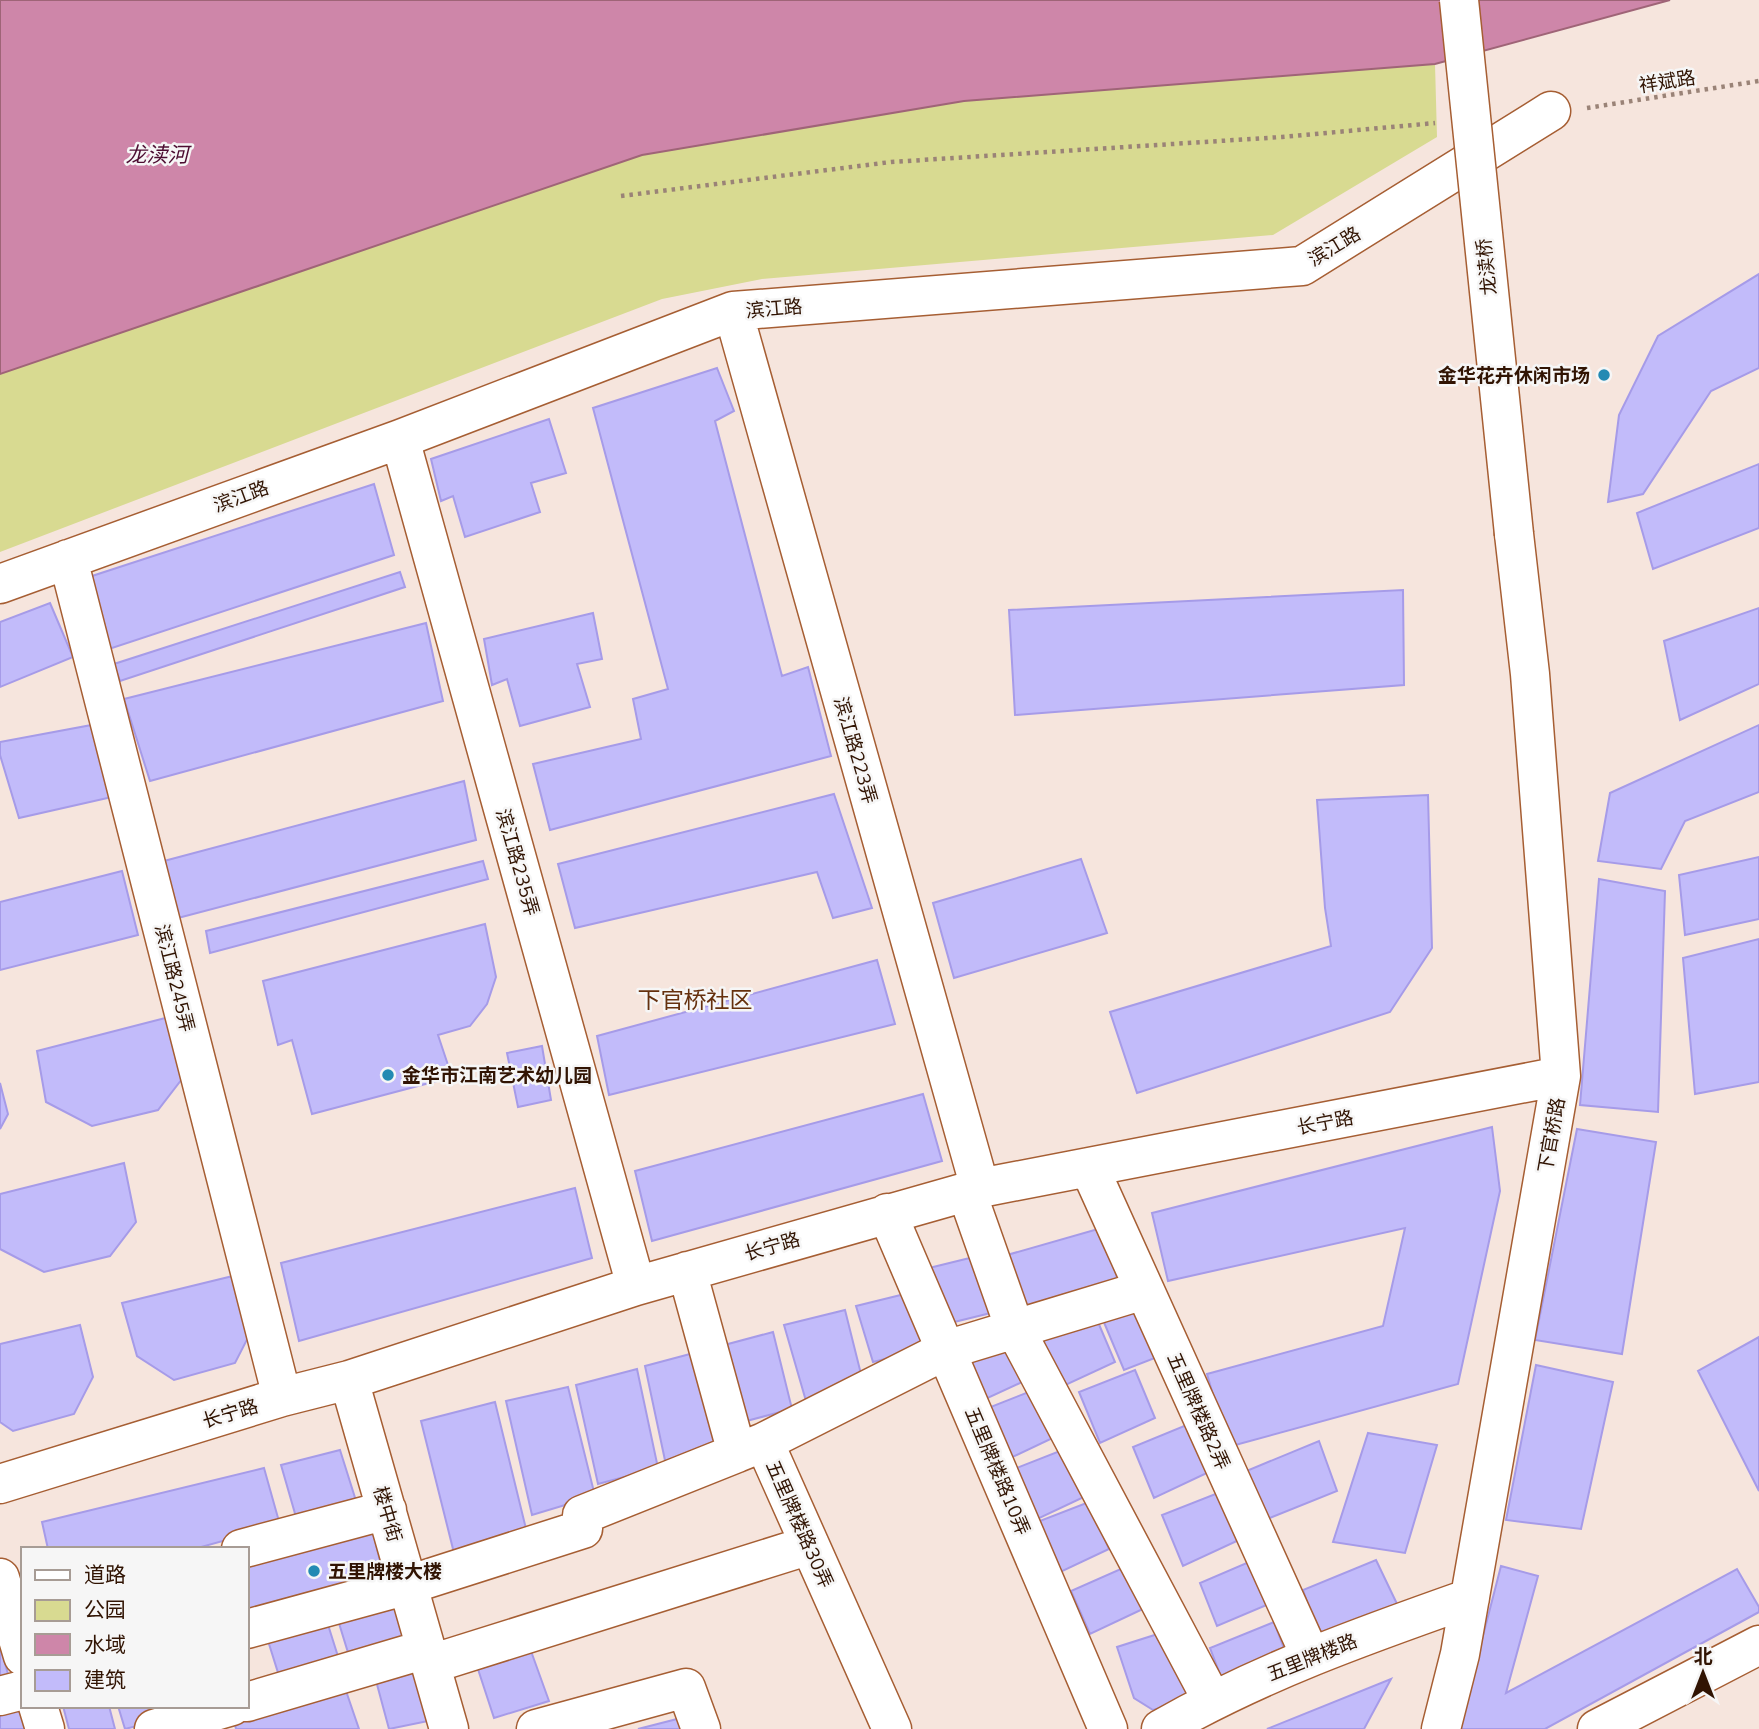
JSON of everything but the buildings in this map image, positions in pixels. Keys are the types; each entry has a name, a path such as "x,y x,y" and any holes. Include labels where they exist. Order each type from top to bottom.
{"street":[{"name":"龙渎桥","path":"1458,0 1514,534"},
{"name":"滨江路","path":"0,584 400,439 733,311 1301,266 1565,110"},
{"name":"滨江路223弄","path":"733,311 973,1191 1015,1329 1212,1700"},
{"name":"滨江路235弄","path":"400,439 636,1286"},
{"name":"下官桥路","path":"1441,1729 1470,1598 1561,1076 1530,674 1514,534"},
{"name":"滨江路245弄","path":"68,559 282,1397"},
{"name":"长宁路","path":"0,1484 282,1397 349,1380 636,1286 887,1213 973,1191 1089,1167 1561,1076"},
{"name":"五里牌楼路2弄","path":"1089,1167 1310,1655"},
{"name":"五里牌楼路10弄","path":"887,1213 1108,1729"},
{"name":"五里牌楼路30弄","path":"687,1271 750,1448 810,1545 892,1729"},
{"path":"248,1629 408,1585 583,1529 582,1516 750,1448 946,1350 1144,1290"},
{"name":"楼中街","path":"349,1380 428,1657 445,1728"},
{"path":"248,1547 387,1510"},
{"path":"248,1702 428,1657 810,1545"},
{"path":"11,1598 21,1646"},
{"name":"五里牌楼路","path":"1161,1729 1212,1700 1310,1655 1470,1598"},
{"path":"1597,1729 1759,1644"},
{"path":"537,1729 686,1688 701,1729"},
{"path":"0,1696 21,1691"},
{"path":"39,1708 45,1729"},
{"path":"154,1729 225,1708"}],"path":[{"name":"祥斌路","path":"1565,110 1759,81"},
{"path":"621,196 891,162 1282,137 1444,122"}],"green space":[{"path":"1435,64 1437,137 1273,235 762,279 662,299 0,552 0,374 642,155 964,101"}],"water":[{"name":"龙渎河","path":"0,0 1670,0 1435,64 964,101 642,155 0,374"}],"place":[{"name":"金华花卉休闲市场","path":"1604,375"},
{"name":"金华市江南艺术幼儿园","path":"388,1075"},
{"name":"五里牌楼大楼","path":"314,1571"}],"district":[{"name":"下官桥社区","path":"695,1000"}]}
